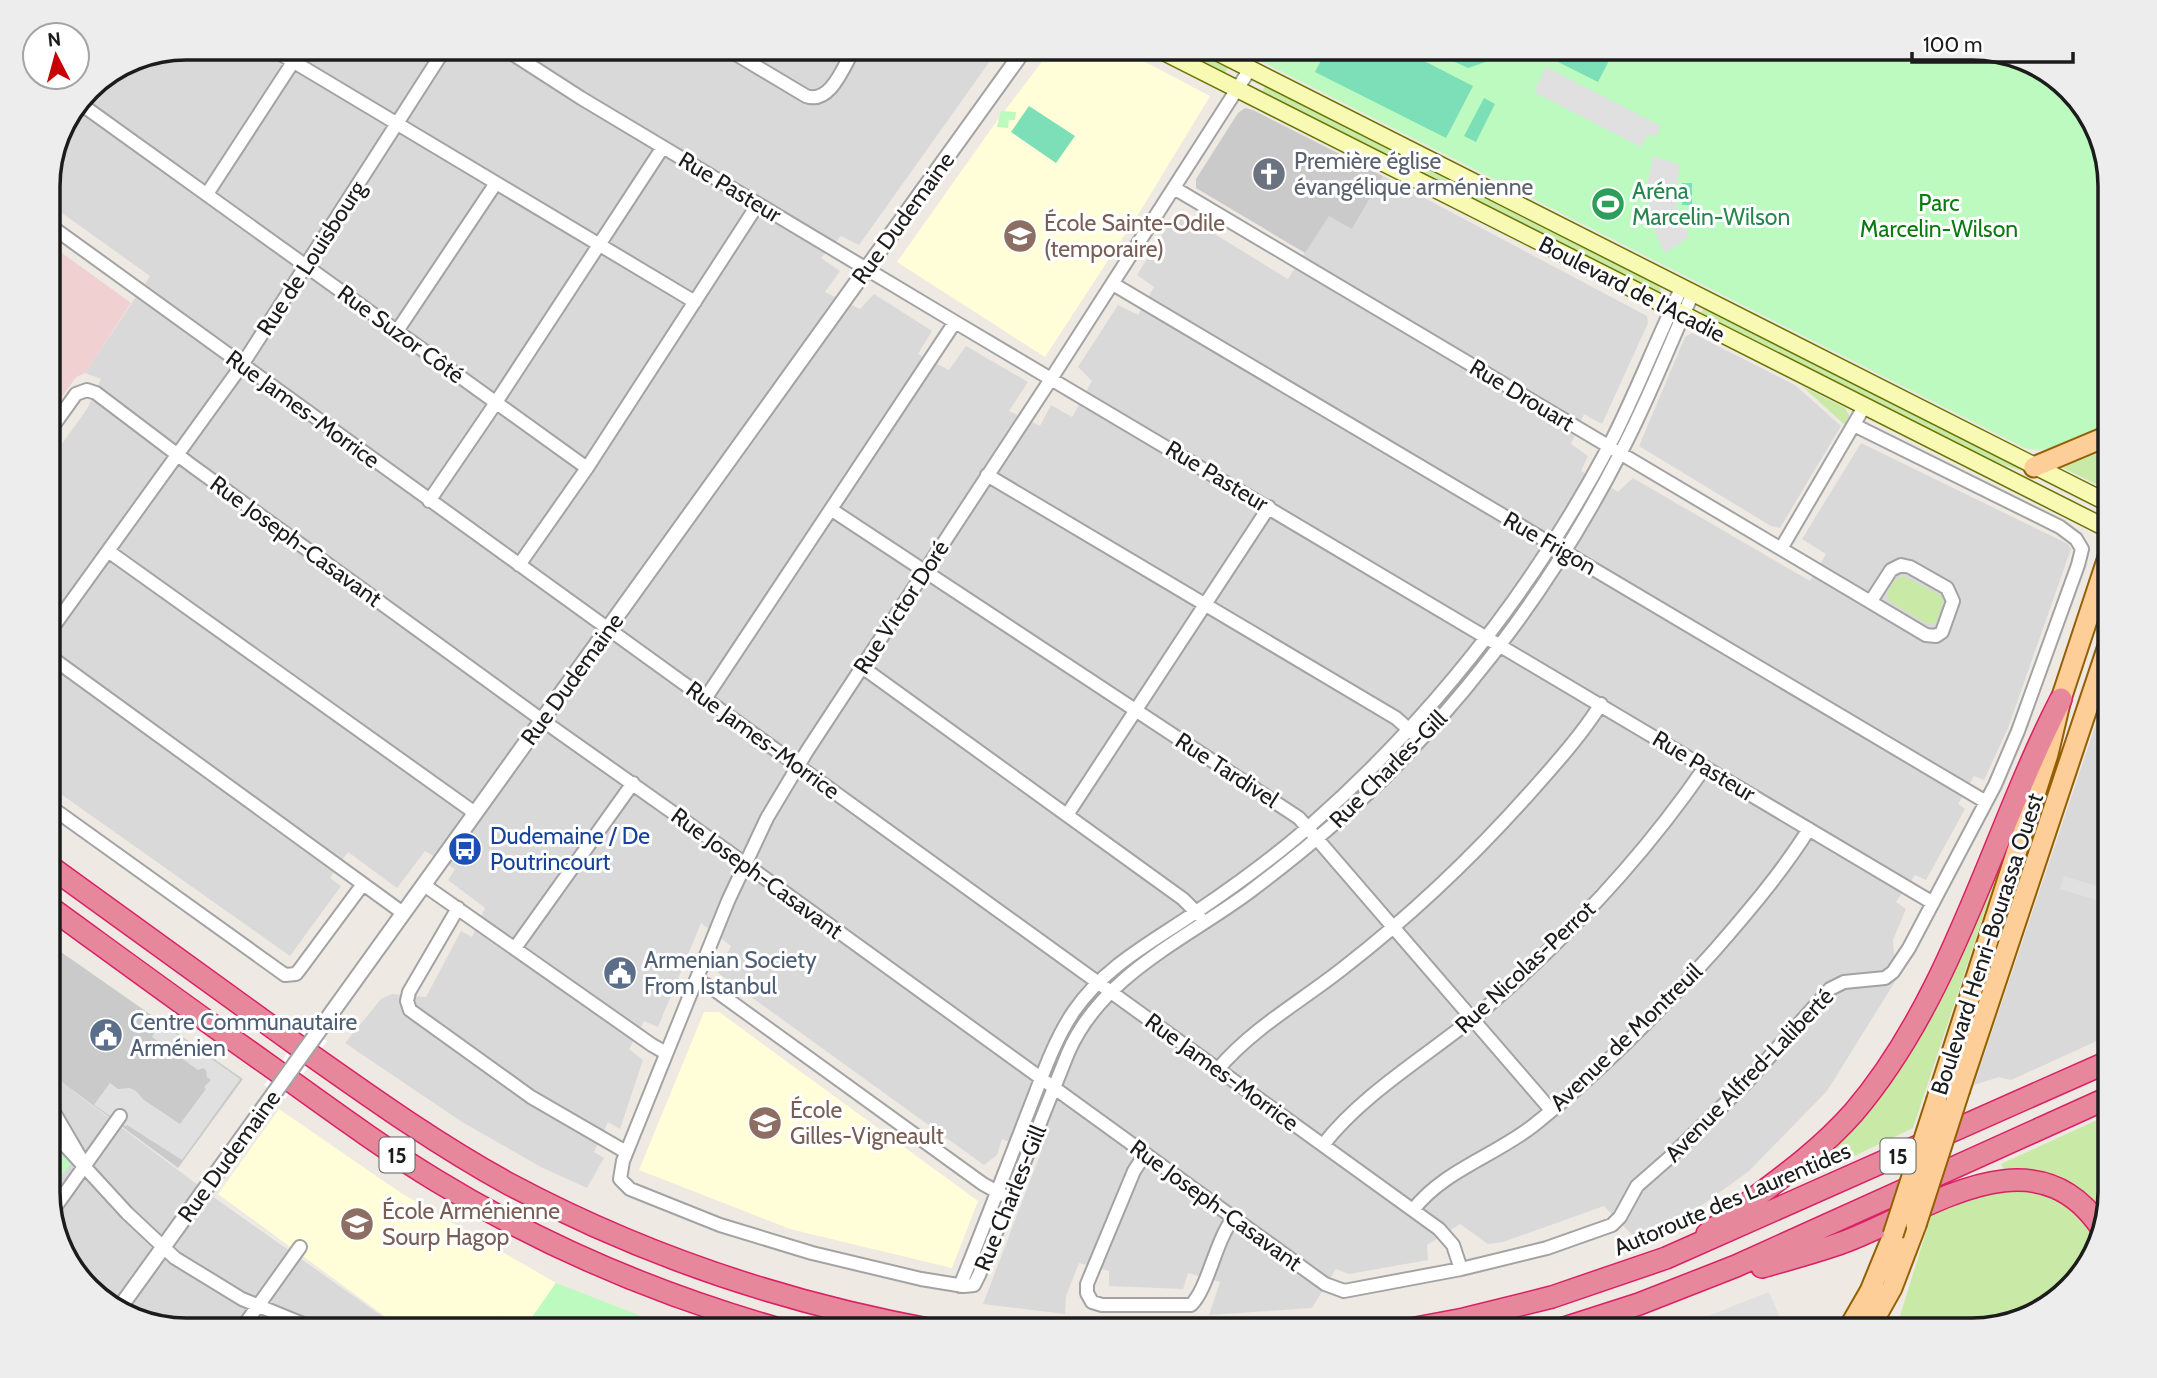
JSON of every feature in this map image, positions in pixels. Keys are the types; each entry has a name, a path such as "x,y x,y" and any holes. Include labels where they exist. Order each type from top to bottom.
{"highway":[{"path":"1686,1250 1820,1146 1854,1111 1892,1061 1941,970 2034,751 2061,699"},
{"name":"15","path":"60,874 379,1104 459,1155 526,1193 637,1245 724,1277 840,1311 875,1318"},
{"name":"15","path":"60,915 348,1122 458,1193 529,1231 623,1275 745,1318"},
{"name":"Autoroute des Laurentides","path":"1468,1318 1552,1297 1624,1274 1686,1250 2098,1066"},
{"name":"15","path":"1595,1318 1639,1304 1820,1229 2098,1102"},
{"path":"1639,1304 1844,1242 1990,1181 2022,1180 2053,1187 2081,1204 2094,1219"}],"main road":[{"name":"Boulevard de l'Acadie","path":"1180,60 2098,524"},
{"name":"Boulevard de l'Acadie","path":"1232,60 2098,498"},
{"path":"2034,467 2098,440"},
{"name":"Boulevard Henri-Bourassa Ouest","path":"1854,1318 1870,1291 1893,1235 2048,754 2061,699 2098,587"},
{"name":"Boulevard Henri-Bourassa Ouest","path":"1875,1318 1892,1288 1916,1225 2098,675"}],"street":[{"path":"290,60 695,302"},
{"name":"Rue de Louisbourg","path":"60,617 242,365 438,60"},
{"name":"Rue Pasteur","path":"522,60 581,99 1933,903"},
{"path":"746,60 806,96 816,99 829,90 847,60"},
{"name":"Rue Dudemaine","path":"124,1302 1017,60"},
{"path":"207,194 293,62"},
{"name":"Rue Victor Doré","path":"960,1286 848,1263 769,1241 635,1192 620,1179 620,1169 744,864 760,832 862,667 1239,90 1250,69"},
{"name":"Rue Suzor Côté","path":"87,108 587,468"},
{"path":"429,500 496,403 663,147"},
{"path":"397,331 496,183"},
{"name":"Rue Drouart","path":"1174,188 1931,637 1942,632 1954,601 1947,588 1910,567 1901,565 1891,570 1871,601"},
{"path":"519,565 587,468 758,204"},
{"name":"Rue James-Morrice","path":"60,233 1413,1210 1450,1240 1461,1269"},
{"name":"Rue Frigon","path":"1113,284 1986,802"},
{"name":"Rue Charles-Gill","path":"1677,312 1621,453 1564,552 1420,739 1379,782 1318,838 1206,923 1143,965 1111,991 1090,1014 1077,1035 1054,1088 978,1279 971,1286 960,1286 1042,1079 1068,1022 1098,982 1124,958 1255,869 1308,827 1380,761 1494,641 1609,446 1687,290"},
{"path":"705,699 955,322"},
{"name":"Rue Joseph-Casavant","path":"60,416 76,394 87,390 96,393 542,720 1336,1290"},
{"path":"1782,547 1864,407"},
{"name":"Avenue Alfred-Laliberté","path":"1336,1290 1361,1288 1461,1269 1547,1248 1615,1223 1636,1186 1670,1158 1741,1089 1830,989 1840,983 1879,980 1890,974 1909,948 1986,802 2018,731 2082,552 2079,542 2060,527 1854,425"},
{"path":"987,475 1396,718 1420,739"},
{"path":"1067,815 1269,507"},
{"name":"Rue Tardivel","path":"832,510 1295,815 1318,838 1551,1110"},
{"path":"108,551 475,813"},
{"path":"60,664 403,913"},
{"path":"862,667 1184,899 1206,923"},
{"path":"1218,1069 1253,1033 1323,984 1394,927 1468,858 1558,761 1601,704"},
{"name":"Rue Nicolas-Perrot","path":"1323,1145 1354,1111 1473,1018 1527,971 1601,895 1705,767"},
{"path":"515,948 633,783"},
{"path":"60,815 285,975 296,974 363,884"},
{"name":"Avenue de Montreuil","path":"1413,1210 1441,1181 1511,1142 1620,1049 1689,978 1762,893 1809,829"},
{"path":"424,885 666,1053"},
{"path":"458,908 409,992 407,1001 410,1010 539,1102 626,1152"},
{"path":"696,980 712,988 997,1192 1010,1197"},
{"path":"60,1200 120,1116"},
{"path":"60,1121 77,1148 84,1167"},
{"path":"60,1140 175,1258 201,1275 289,1318"},
{"path":"1145,1154 1134,1171 1087,1284 1087,1293 1092,1302 1102,1305 1191,1305 1198,1295 1220,1237 1234,1217"},
{"path":"249,1318 300,1247"}],"shaded area":[{"path":"185,60 991,60 859,245 841,236 821,258 840,271 825,292 860,309 874,294 932,331 918,354 949,370 966,346 1028,382 1009,411 1040,426 1051,405 1072,417 1092,381 1078,367 1118,305 1138,315 1154,287 1137,275 1177,211 1288,279 1329,215 1352,229 1383,176 1647,316 1648,323 1602,424 1584,414 1571,444 1588,456 1581,471 1618,492 1633,478 1810,581 1826,554 1802,539 1861,443 2068,544 2071,549 2008,728 1984,780 1974,776 1958,804 1965,809 1926,880 1915,875 1896,902 1906,909 1893,940 1896,980 1827,1091 1748,1172 1695,1210 1634,1237 1604,1206 1503,1242 1488,1244 1460,1224 1427,1245 1428,1260 1349,1274 1336,1269 1312,1308 1209,1315 1220,1282 1188,1273 1183,1289 1109,1286 1109,1271 1079,1263 1066,1296 1065,1314 983,1304 1040,1155 1002,1139 997,1155 984,1165 718,973 731,946 701,923 658,1027 644,1021 629,1049 643,1060 620,1129 608,1122 594,1152 604,1158 587,1188 541,1167 462,1122 345,1043 381,999 392,994 426,997 461,931 472,937 485,908 448,880 455,869 425,851 397,888 348,852 330,878 341,886 290,956 60,793 60,446 87,409 101,379 85,373 150,276 60,212 60,177 64,153 76,122 91,102 122,76 145,66"},
{"name":"École Sainte-Odile (temporaire)","path":"1043,60 1142,60 1210,96 1141,210 1045,357 897,262"},
{"path":"1546,67 1661,126 1655,138 1648,134 1641,147 1534,92"},
{"path":"1245,108 1383,176 1352,229 1329,216 1305,253 1196,188 1196,179 1238,113"},
{"path":"1653,156 1680,165 1676,190 1677,207 1689,237 1665,253 1649,210 1648,180"},
{"path":"60,252 131,303 85,373 76,377 60,399"},
{"path":"1692,333 1795,385 1841,426 1780,528 1771,526 1639,446 1685,337"},
{"path":"2098,718 2098,1040 2011,1080 1999,1077 1974,1085"},
{"path":"2064,876 2098,887 2098,900 2060,889"},
{"path":"60,951 243,1079 178,1168 60,1081"},
{"name":"École Gilles-Vigneault","path":"704,1012 719,1012 978,1201 952,1268 790,1229 639,1170"},
{"path":"151,1016 240,1079 182,1160 94,1105 110,1083 118,1089 130,1088 136,1091 144,1100 180,1124 206,1089 204,1087 211,1080 207,1077 206,1070 198,1070 152,1037 154,1033 143,1026"},
{"path":"60,1081 219,1201 385,1318 169,1317 145,1312 115,1297 91,1276 76,1256 64,1225 60,1201"},
{"name":"École Arménienne Sourp Hagop","path":"279,1109 401,1193 556,1283 532,1318 387,1318 218,1194"},
{"path":"1769,1292 1780,1318 1703,1318"}],"green space":[{"path":"1200,60 1212,60 1228,68 1225,73"},
{"name":"Parc Marcelin-Wilson","path":"1259,60 1972,60 2004,64 2027,72 2055,91 2076,115 2085,130 2095,161 2098,185 2098,431 2058,447 2036,450 2025,448"},
{"path":"1321,60 1422,60 1473,86 1446,138 1315,72"},
{"path":"1451,60 1491,60 1468,68"},
{"path":"1554,60 1609,60 1598,82"},
{"path":"1265,86 1661,287 1659,293 1262,92"},
{"path":"1484,98 1495,104 1476,142 1464,136"},
{"path":"1029,106 1075,136 1056,163 1011,132"},
{"path":"1001,111 1016,112 1015,120 1009,120 1008,128 997,127"},
{"path":"1682,183 1692,183 1692,205 1682,205"},
{"path":"1704,308 2020,469 1989,460 1701,314"},
{"path":"1802,386 1845,408 1849,415 1845,425"},
{"path":"2098,448 2098,485 2059,466"},
{"path":"1903,576 1942,596 1943,604 1936,623 1927,624 1889,601 1890,586"},
{"path":"2027,785 1913,1128 1787,1188 1784,1181 1878,1089"},
{"path":"2098,1120 2096,1211 2049,1176 2031,1171 2004,1170 2001,1164"},
{"path":"60,1151 71,1163 60,1178"},
{"path":"1999,1188 2043,1195 2066,1204 2077,1212 2092,1230 2085,1248 2061,1282 2035,1302 2020,1309 1988,1317 1899,1318 1933,1210"},
{"path":"556,1283 646,1318 531,1318"}],"pier":[{"path":"304,1030 327,1041 285,1099 264,1085"}],"place":[{"name":"Première église évangélique arménienne","path":"1269,174"},
{"name":"Aréna Marcelin-Wilson","path":"1608,204"},
{"name":"École Sainte-Odile (temporaire)","path":"1020,236"},
{"name":"Dudemaine / De Poutrincourt","path":"465,849"},
{"name":"Armenian Society From Istanbul","path":"620,973"},
{"name":"Centre Communautaire Arménien","path":"106,1035"},
{"name":"École Gilles-Vigneault","path":"765,1123"},
{"name":"École Arménienne Sourp Hagop","path":"357,1224"}]}
